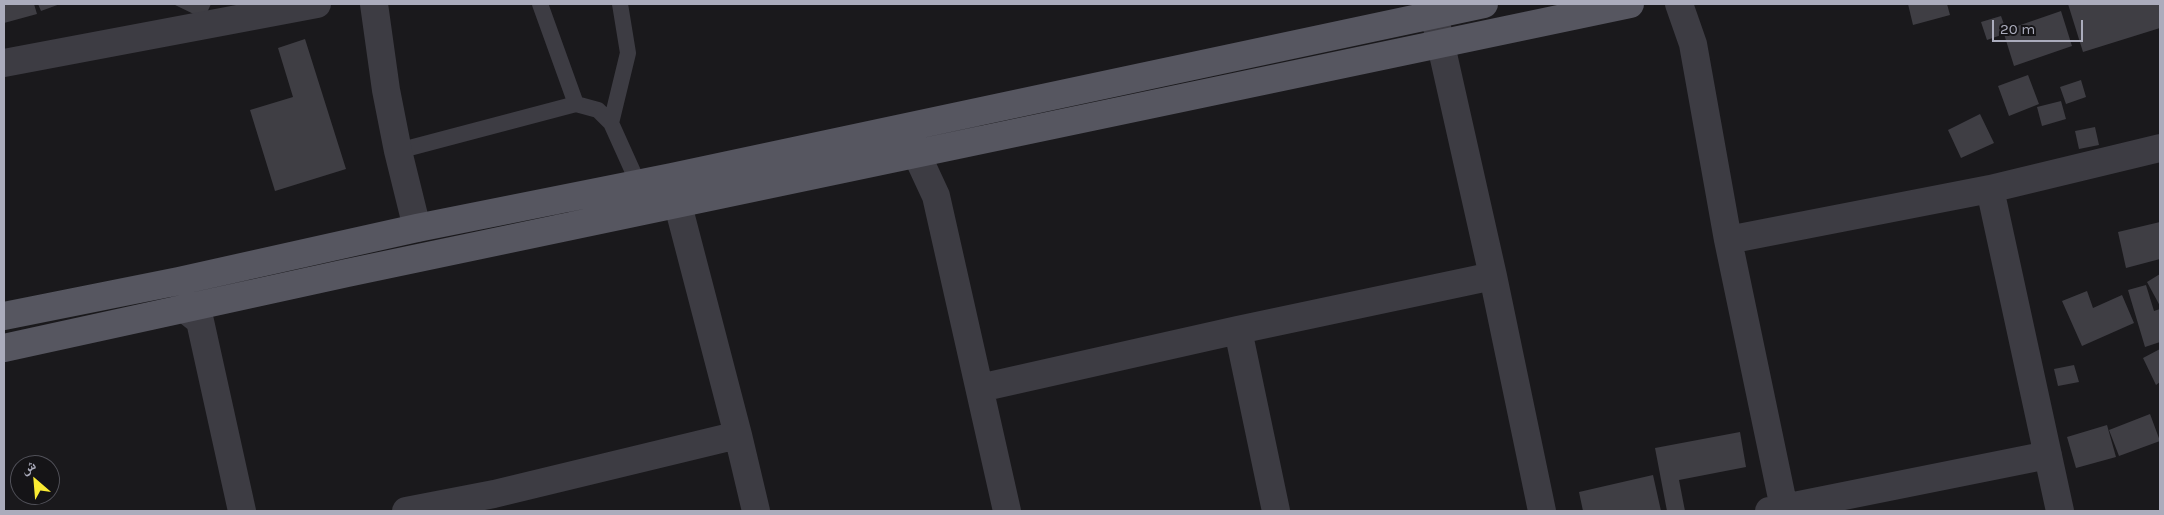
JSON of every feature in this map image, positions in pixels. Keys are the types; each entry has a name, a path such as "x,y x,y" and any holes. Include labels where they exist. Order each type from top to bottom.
{"main road":[{"path":"4,316 179,281 417,228 672,177 1484,4"},
{"path":"4,348 1630,4"}],"street":[{"path":"4,63 317,4"},
{"path":"374,4 386,90 398,151 417,228"},
{"path":"1678,4 1693,44 1777,510 2048,455"},
{"path":"1434,14 1493,276 1542,511"},
{"path":"1728,240 1990,189 2160,148"},
{"path":"917,155 936,196 1007,511"},
{"path":"672,177 756,511"},
{"path":"1990,189 2060,511"},
{"path":"980,388 1238,330 1493,276"},
{"path":"185,309 200,321 242,511"},
{"path":"1238,330 1276,511"},
{"path":"406,511 496,503 738,435"}],"lane":[{"path":"540,4 576,104"},
{"path":"611,123 628,53 620,4"},
{"path":"398,151 576,104 598,110 611,123 638,183"}],"building":[{"path":"4,4 34,4 37,14 4,23"},
{"path":"38,4 60,4 41,11"},
{"path":"173,4 211,4 204,19"},
{"path":"1908,4 1947,4 1950,15 1913,25"},
{"path":"2068,4 2160,4 2160,28 2083,52"},
{"path":"2061,11 2072,46 2014,66 2004,34 1987,40 1981,22 2001,16 2006,30"},
{"path":"305,39 346,169 275,191 250,110 293,97 278,48"},
{"path":"2028,75 2039,104 2009,116 1998,86"},
{"path":"2081,80 2086,97 2066,104 2060,87"},
{"path":"2061,101 2066,119 2042,126 2037,107"},
{"path":"1980,114 1994,143 1961,158 1948,130"},
{"path":"2095,127 2099,145 2079,149 2075,131"},
{"path":"2160,222 2160,259 2126,268 2118,232"},
{"path":"2160,274 2160,306 2147,282"},
{"path":"2146,285 2154,311 2160,309 2160,342 2145,347 2128,290"},
{"path":"2087,291 2093,308 2122,295 2134,323 2082,346 2062,301"},
{"path":"2160,349 2160,382 2156,385 2143,358"},
{"path":"2074,365 2079,382 2058,386 2054,369"},
{"path":"2150,414 2160,441 2119,456 2109,430"},
{"path":"2107,425 2116,457 2076,468 2067,437"},
{"path":"1740,432 1746,467 1679,480 1685,511 1667,511 1655,448"},
{"path":"1653,475 1661,511 1583,511 1579,492"}]}
